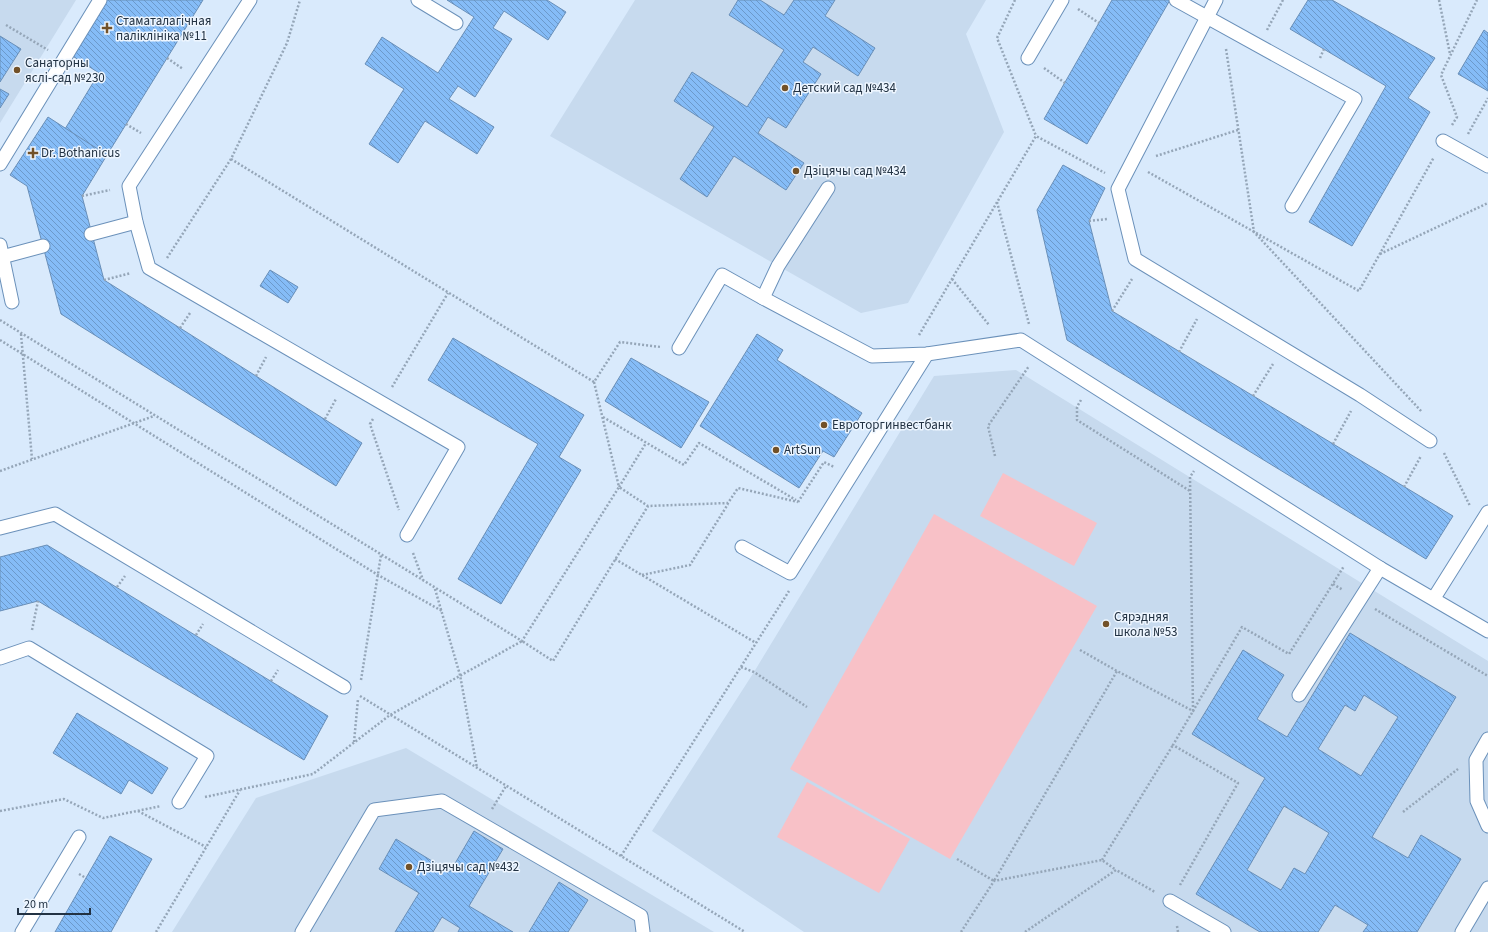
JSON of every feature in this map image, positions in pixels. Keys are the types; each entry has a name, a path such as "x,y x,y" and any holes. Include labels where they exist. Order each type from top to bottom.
{"lane":[{"path":"0,164 100,0"},
{"path":"250,0 129,186 136,222 153,271 458,447 407,535"},
{"path":"418,0 456,23"},
{"path":"1028,58 1062,0"},
{"path":"1176,0 1355,99 1292,206"},
{"path":"1216,0 1118,189 1135,259 1360,395 1430,440"},
{"path":"1443,141 1488,166"},
{"path":"763,298 778,266 828,188"},
{"path":"91,234 136,222"},
{"path":"12,302 1,251 43,246"},
{"path":"679,348 722,275 872,356 927,354 1021,340 1380,568 1434,598 1488,631"},
{"path":"742,547 790,573 927,354"},
{"path":"1434,598 1488,512"},
{"path":"0,528 55,514 344,687"},
{"path":"1299,695 1380,568"},
{"path":"0,658 29,648 206,756 179,802"},
{"path":"1488,739 1476,760 1478,802 1488,826"},
{"path":"302,932 374,810 442,802 641,916 643,932"},
{"path":"22,932 79,837"},
{"path":"1462,932 1488,888"},
{"path":"1170,901 1224,932"}],"path":[{"path":"104,280 153,271 231,159 287,42 300,0"},
{"path":"1259,45 1283,0"},
{"path":"1439,0 1450,55"},
{"path":"1131,163 1359,291 1457,117 1441,75 1477,0"},
{"path":"1075,7 1099,23"},
{"path":"6,25 64,59"},
{"path":"1222,25 1254,232 1427,417"},
{"path":"1028,58 1065,83"},
{"path":"1459,150 1488,98"},
{"path":"907,354 1036,136 1109,176 1131,163 1238,130"},
{"path":"231,159 594,382 619,487 646,442"},
{"path":"82,196 129,186"},
{"path":"997,202 1031,329"},
{"path":"1379,255 1488,203"},
{"path":"1112,311 1142,263"},
{"path":"952,279 990,327"},
{"path":"1179,352 1206,302"},
{"path":"21,333 32,459"},
{"path":"0,340 378,575 442,611"},
{"path":"594,382 620,342 679,348"},
{"path":"1253,396 1282,348"},
{"path":"995,456 988,426 1031,364 1028,361"},
{"path":"325,419 346,382"},
{"path":"1333,444 1360,395"},
{"path":"1084,396 1077,407 1077,420 1190,492"},
{"path":"0,471 154,415"},
{"path":"603,417 684,465 699,442 798,502 824,462 834,468 838,461"},
{"path":"1404,487 1430,440"},
{"path":"1443,452 1480,524"},
{"path":"1193,711 1190,477 1196,467"},
{"path":"642,575 690,565 728,503"},
{"path":"0,811 64,799 102,818 313,774 390,714 522,641 554,661 648,506"},
{"path":"360,688 381,555"},
{"path":"615,559 756,643"},
{"path":"1102,860 1173,745 1242,627 1289,654 1347,561"},
{"path":"1333,584 1488,676"},
{"path":"435,588 460,676 477,768"},
{"path":"621,856 789,590"},
{"path":"29,648 38,601"},
{"path":"1080,650 1193,711"},
{"path":"741,667 754,672 807,707"},
{"path":"961,932 994,881 1117,671"},
{"path":"344,687 741,931 745,932"},
{"path":"354,742 359,695"},
{"path":"1173,745 1238,783 1170,901 1178,932"},
{"path":"1403,812 1461,767"},
{"path":"483,825 506,786"},
{"path":"156,932 240,789"},
{"path":"138,811 206,847"},
{"path":"957,859 994,881 1102,860 1116,870 1170,901"},
{"path":"1024,932 1116,870"}],"shaded area":[{"name":"Санаторны яслі-сад №230","path":"0,0 76,0 0,123"},
{"name":"Дзіцячы сад №434","path":"635,0 986,0 966,34 1004,132 908,303 861,313 550,136"},
{"name":"Сярэдняя школа №53","path":"1016,370 1488,661 1488,932 804,932 652,831 754,672 934,376"},
{"path":"1003,473 1097,523 1074,566 980,516"},
{"path":"934,514 1097,606 950,859 790,769"},
{"name":"Дзіцячы сад №432","path":"406,748 714,932 172,932 256,798"},
{"path":"807,782 910,839 879,893 777,837"}],"building":[{"path":"104,0 203,0 107,155 65,129 99,73 71,55"},
{"path":"447,0 547,0 566,12 548,40 504,11 493,28 512,39 475,97 458,86 449,99 494,127 477,154 425,121 398,163 369,144 404,89 365,64 382,37 438,73 474,17"},
{"name":"Детский сад №434","path":"738,0 760,0 784,15 794,0 835,0 825,16 875,48 858,76 813,47 803,62 821,74 786,128 768,117 758,133 804,163 786,190 734,156 707,197 680,179 714,127 674,101 692,72 747,107 784,50 729,15"},
{"path":"1112,0 1170,0 1087,144 1044,119"},
{"path":"1308,0 1332,0 1435,58 1408,98 1430,112 1352,246 1309,222 1386,86 1290,29"},
{"path":"1484,30 1488,33 1488,91 1458,74"},
{"path":"0,36 21,49 0,82"},
{"path":"0,89 9,94 0,108"},
{"path":"48,117 107,155 82,196 104,280 362,443 336,486 61,314 27,186 10,175"},
{"path":"1063,165 1105,188 1089,221 1112,311 1453,516 1426,559 1067,340 1037,210"},
{"path":"270,270 298,287 288,303 260,286"},
{"path":"757,334 783,350 777,360 862,413 834,457 823,451 799,488 700,426"},
{"path":"453,338 584,415 559,457 581,470 501,604 458,579 538,444 428,380"},
{"path":"631,358 709,402 681,448 605,401"},
{"path":"47,545 328,716 304,760 38,601 0,611 0,557"},
{"path":"1350,633 1456,697 1372,837 1408,858 1421,835 1461,859 1417,932 1363,932 1368,925 1335,905 1318,932 1260,932 1196,894 1265,778 1192,734 1243,650 1284,675 1257,719 1287,737","holes":["1364,695 1398,717 1361,776 1318,749 1345,705 1355,711","1284,806 1329,833 1305,874 1294,868 1281,890 1247,870"]},
{"path":"77,713 168,768 152,794 129,780 121,794 53,753"},
{"path":"474,831 503,849 469,906 513,932 458,932 460,928 442,917 433,932 395,932 419,893 379,869 396,839 450,872"},
{"path":"110,836 152,859 111,932 55,932"},
{"path":"559,882 588,900 568,932 529,932"}],"place":[{"name":"Стаматалагічная паліклініка №11","path":"107,28"},
{"name":"Санаторны яслі-сад №230","path":"17,70"},
{"name":"Детский сад №434","path":"785,88"},
{"name":"Dr. Bothanicus","path":"33,153"},
{"name":"Дзіцячы сад №434","path":"796,171"},
{"name":"Евроторгинвестбанк","path":"824,425"},
{"name":"ArtSun","path":"776,450"},
{"name":"Сярэдняя школа №53","path":"1106,624"},
{"name":"Дзіцячы сад №432","path":"409,867"}]}
